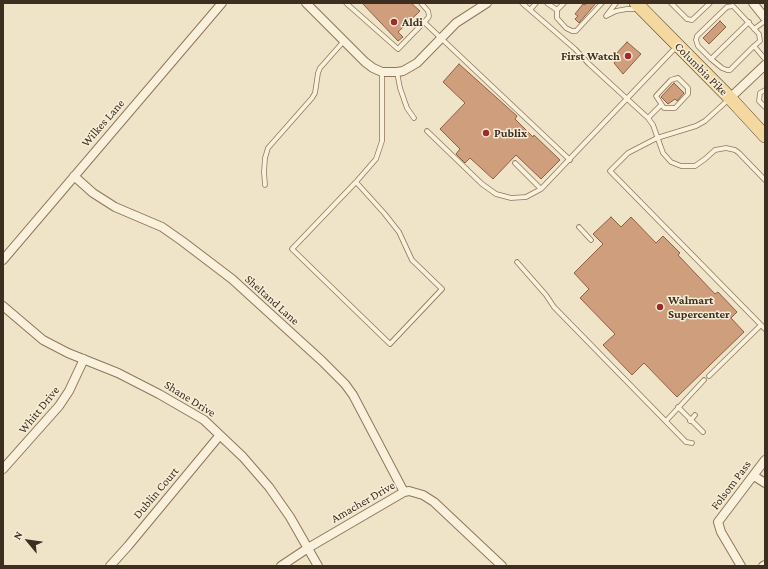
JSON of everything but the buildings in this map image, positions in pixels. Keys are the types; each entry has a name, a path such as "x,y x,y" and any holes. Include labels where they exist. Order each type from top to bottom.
{"main road":[{"name":"Columbia Pike","path":"639,6 730,98 765,136"}],"street":[{"name":"Wilkes Lane","path":"3,260 222,3"},
{"path":"306,3 364,62 382,72 403,71 418,63 456,23 487,3"},
{"path":"753,3 765,18"},
{"path":"730,98 765,65"},
{"name":"Sheltand Lane","path":"74,176 93,193 115,207 162,228 177,237 232,279 322,361 345,384 353,395 404,492"},
{"name":"Shane Drive","path":"3,306 43,340 62,350 118,373 159,394 204,420 243,457 269,487 290,517 318,566"},
{"name":"Whitt Drive","path":"3,470 59,406 69,392 84,359"},
{"name":"Dublin Court","path":"110,566 220,435"},
{"name":"Folsom Pass","path":"741,566 720,532 718,522 765,460"},
{"path":"754,476 765,483"},
{"name":"Amacher Drive","path":"280,566 404,492 409,491 423,495 434,502 502,566"}],"lane":[{"path":"346,3 398,49 425,23 430,16 428,11 421,3"},
{"path":"522,3 648,118 664,153 667,158 676,165 686,167 695,166 714,150 726,148 735,150 739,153 765,180"},
{"path":"530,10 536,3"},
{"path":"547,3 557,10"},
{"path":"564,3 557,10 557,18 566,28 572,31 576,31 582,26 602,3"},
{"path":"616,3 606,16 616,10 639,6"},
{"path":"671,3 687,19 692,20 710,3"},
{"path":"728,6 735,7 747,21 759,34 760,41 730,70 722,68 698,46 696,40 697,36 728,6"},
{"path":"711,59 747,21"},
{"path":"754,29 765,21"},
{"path":"425,23 570,160"},
{"path":"265,185 265,158 268,148 312,98 315,93 320,68 344,42"},
{"path":"427,131 482,184 496,194 511,198 526,197 542,189 677,45"},
{"path":"754,46 765,60"},
{"path":"356,182 399,232 412,260 442,289 390,344 292,249 376,159 382,141 382,72"},
{"path":"398,72 400,88 407,108 414,118"},
{"path":"678,78 688,88 688,94 675,108 664,108 661,105 656,96 674,79 678,78"},
{"path":"765,90 760,93 759,101 765,107"},
{"path":"730,98 705,121 696,126 658,138 628,153 610,171 765,329"},
{"path":"648,118 661,105"},
{"path":"515,163 542,189"},
{"path":"579,227 591,240"},
{"path":"517,262 546,295 554,307 686,442 692,443"},
{"path":"709,376 761,325"},
{"path":"666,421 704,380"},
{"path":"678,407 702,432"},
{"path":"690,421 695,415"}],"place":[{"name":"Aldi","path":"394,22"},
{"name":"First Watch","path":"628,56"},
{"name":"Publix","path":"486,133"},
{"name":"Walmart Supercenter","path":"660,307"}]}
